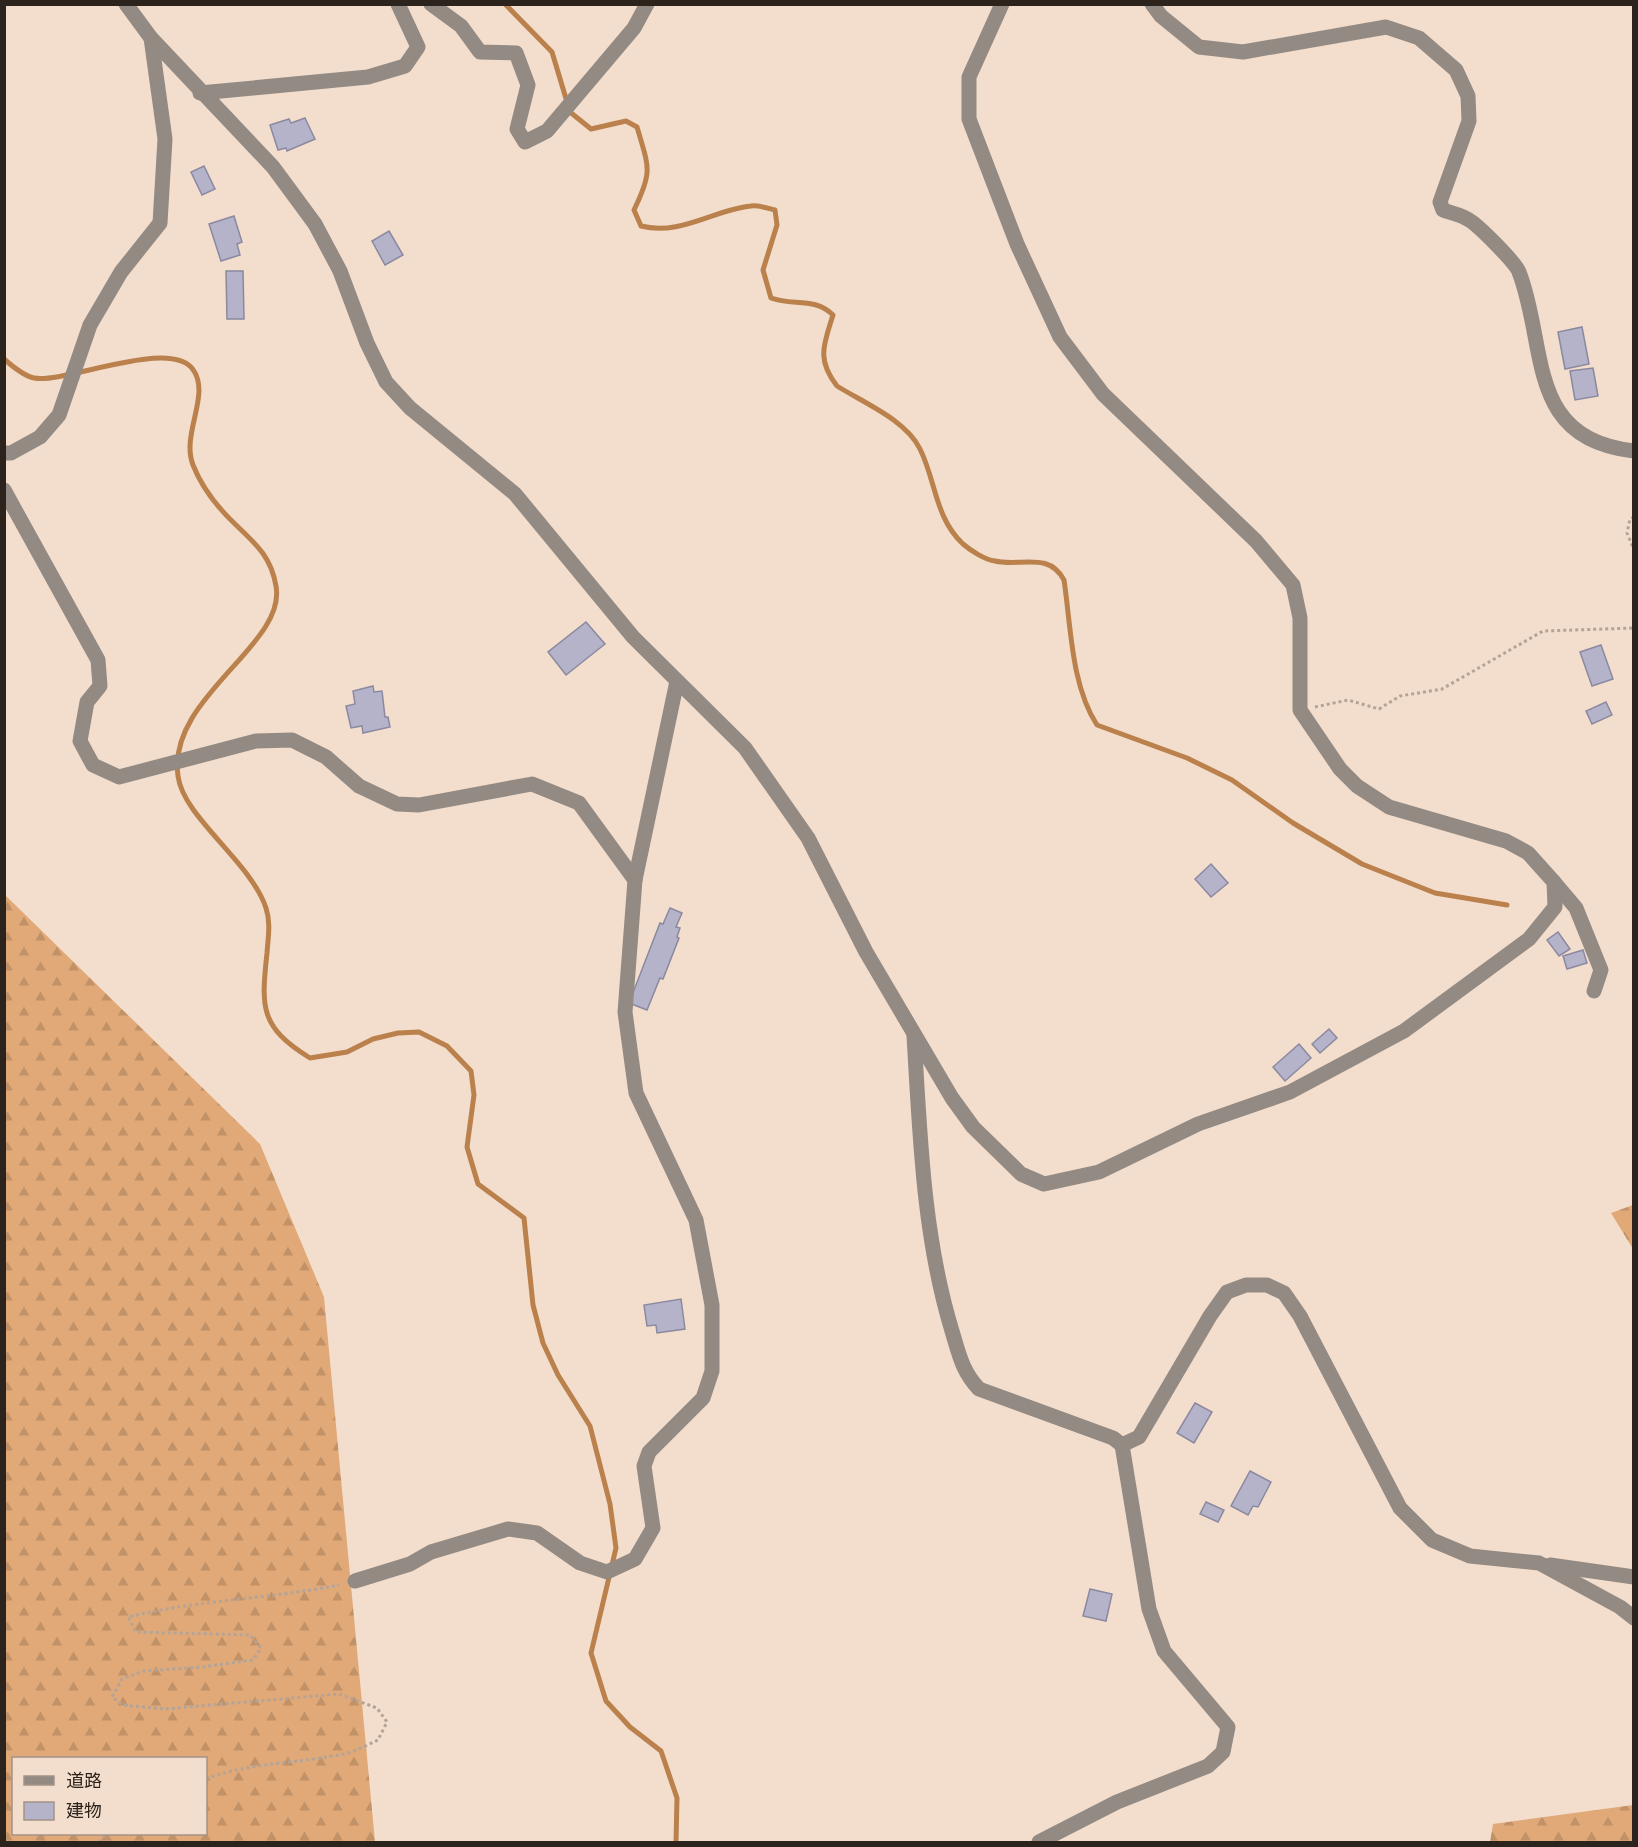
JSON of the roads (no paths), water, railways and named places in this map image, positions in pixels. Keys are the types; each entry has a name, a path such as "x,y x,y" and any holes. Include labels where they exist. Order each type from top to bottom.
{"street":[{"path":"126,4 151,38 200,93 273,167 315,224 340,271 386,382 410,408 515,494 633,637 746,748 808,838 866,952 952,1098 973,1127 1021,1174 1044,1184 1099,1172 1198,1124 1290,1092 1404,1031 1529,939 1555,907 1554,882"},
{"path":"200,93 368,77 405,66 418,47 398,4"},
{"path":"430,4 461,26 480,52 516,52 528,85 517,129 525,142 548,131 634,28 648,4"},
{"path":"1002,4 969,76 969,119 1017,244 1060,337 1103,394 1256,541 1293,585 1300,618 1300,710 1340,769 1389,807 1506,841 1528,853 1576,908 1601,970 1594,991"},
{"path":"1152,4 1161,16 1199,47 1243,52 1386,27 1419,38 1456,70 1468,96 1469,121 1440,202 1443,210 1469,220 1519,270 1548,395 1567,423 1591,439 1617,449 1634,451"},
{"path":"4,453 11,453 40,437 59,415 90,325 121,272 160,223 165,139 151,38"},
{"path":"4,490 98,660 100,686 87,702 80,741 93,765 119,777 256,741 292,740 326,757 359,786 397,804 419,805 532,784 579,803 635,880"},
{"path":"355,1581 410,1564 431,1552 508,1528 537,1533 580,1563 607,1572 635,1559 653,1528 644,1466 649,1452 703,1398 712,1371 712,1305 696,1220 636,1094 625,1012 635,880 677,681"},
{"path":"914,1033 920,1140 931,1238 942,1298 966,1375 979,1389 1113,1438 1122,1444 1149,1609 1164,1651 1228,1727 1223,1752 1208,1766 1118,1802 1039,1842"},
{"path":"1122,1444 1139,1437 1209,1316 1227,1292 1246,1285 1267,1285 1284,1293 1300,1316 1400,1508 1432,1540 1470,1556 1539,1563 1634,1577"},
{"path":"1539,1563 1620,1607 1634,1618"}],"waterway":[{"path":"505,4 552,52 570,112 591,129 626,121 637,127 647,169 644,186 634,210 641,226 669,228 751,206 775,210 777,225 763,270 771,298 819,306 833,315 824,351 826,368 830,376 837,386 895,421 914,439 925,461 941,511 954,534 963,544 991,560 1042,563 1058,571 1064,580 1077,674 1088,709 1097,725 1187,758 1232,780 1293,823 1362,864 1435,893 1507,905"},
{"path":"4,359 14,368 34,378 70,375 143,359 165,358 182,361 194,371 199,392 190,441 193,465 201,482 217,505 267,559 276,586 274,608 264,629 190,721 180,748 178,776 183,792 204,824 247,874 266,908 269,930 265,1002 273,1026 281,1036 310,1058 347,1052 373,1039 398,1033 419,1032 447,1046 471,1071 474,1095 467,1147 478,1184 524,1218 533,1305 543,1343 558,1375 590,1426 610,1504 616,1548 591,1653 606,1701 630,1727 661,1751 677,1798 676,1842"}]}
